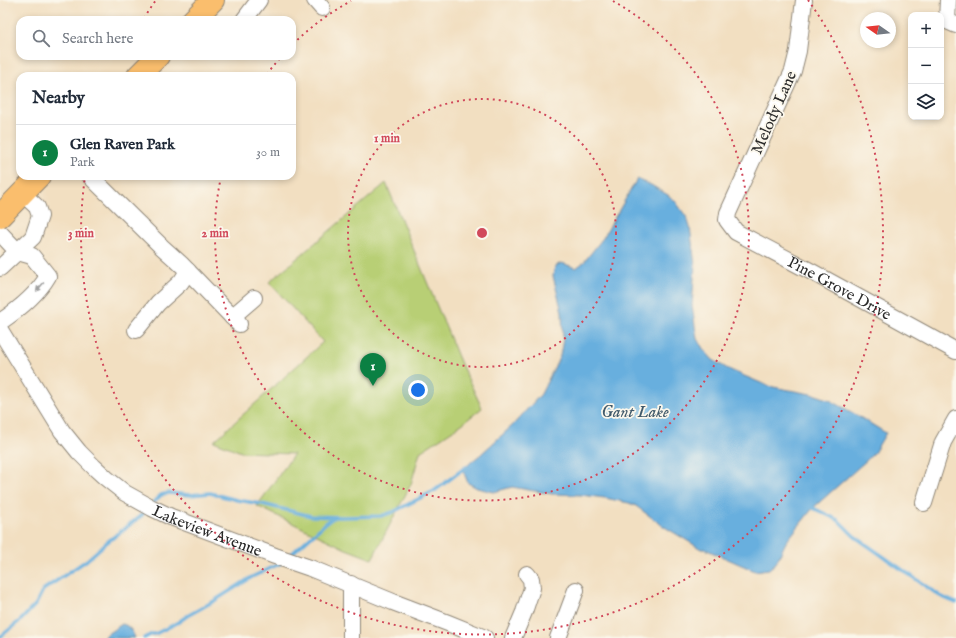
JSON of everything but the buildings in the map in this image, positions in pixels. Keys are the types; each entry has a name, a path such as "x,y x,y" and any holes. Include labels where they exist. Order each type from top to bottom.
{"highway":[{"path":"197,16 213,0"},
{"path":"142,72 154,60"},
{"path":"0,216 35,180"}],"street":[{"path":"247,16 259,0"},
{"name":"Melody Lane","path":"727,220 728,213 793,71 798,51 804,0"},
{"path":"948,0 947,21 956,25"},
{"path":"94,180 188,271 236,321 254,298"},
{"path":"0,268 25,254 40,216 37,207 22,193"},
{"name":"Pine Grove Drive","path":"727,220 736,232 956,351"},
{"path":"0,233 48,276 42,286 16,311 0,322"},
{"path":"136,330 158,303 181,282 188,271"},
{"name":"Lakeview Avenue","path":"0,330 62,431 79,452 94,467 126,493 171,517 310,568 485,638"},
{"path":"924,502 943,442 956,419"},
{"path":"513,638 532,588 531,579 527,574"},
{"path":"351,584 351,638"},
{"path":"558,638 576,590"}],"green space":[{"path":"386,183 461,364 482,408 462,424 420,452 411,484 372,559 346,549 257,506 294,454 241,452 214,441 323,342 269,282"}],"water":[{"name":"Gant Lake","path":"637,179 668,195 676,202 687,218 690,227 695,265 692,306 697,339 713,360 728,369 768,386 816,395 828,399 886,433 874,453 813,508 786,542 776,563 769,569 755,571 705,549 701,549 663,526 636,506 629,503 605,498 552,494 512,487 494,492 477,488 468,483 464,473 466,467 512,426 541,394 560,356 563,339 562,312 553,276 555,267 562,263 576,268 584,262 603,238"},
{"path":"122,624 130,629 135,638 104,638 107,634"}],"waterway":[{"path":"153,503 161,495 169,493 190,495 210,493 311,516 381,516 393,512 434,491 466,467 469,468"},
{"path":"810,505 813,508 838,520 854,536 940,596 956,603"},
{"path":"0,637 21,620 36,604 43,590 87,560 142,515 146,510"},
{"path":"289,556 334,517"},
{"path":"144,638 177,623 252,577 281,563"}],"place":[{"name":"Glen Raven Park","path":"373,386"}]}
